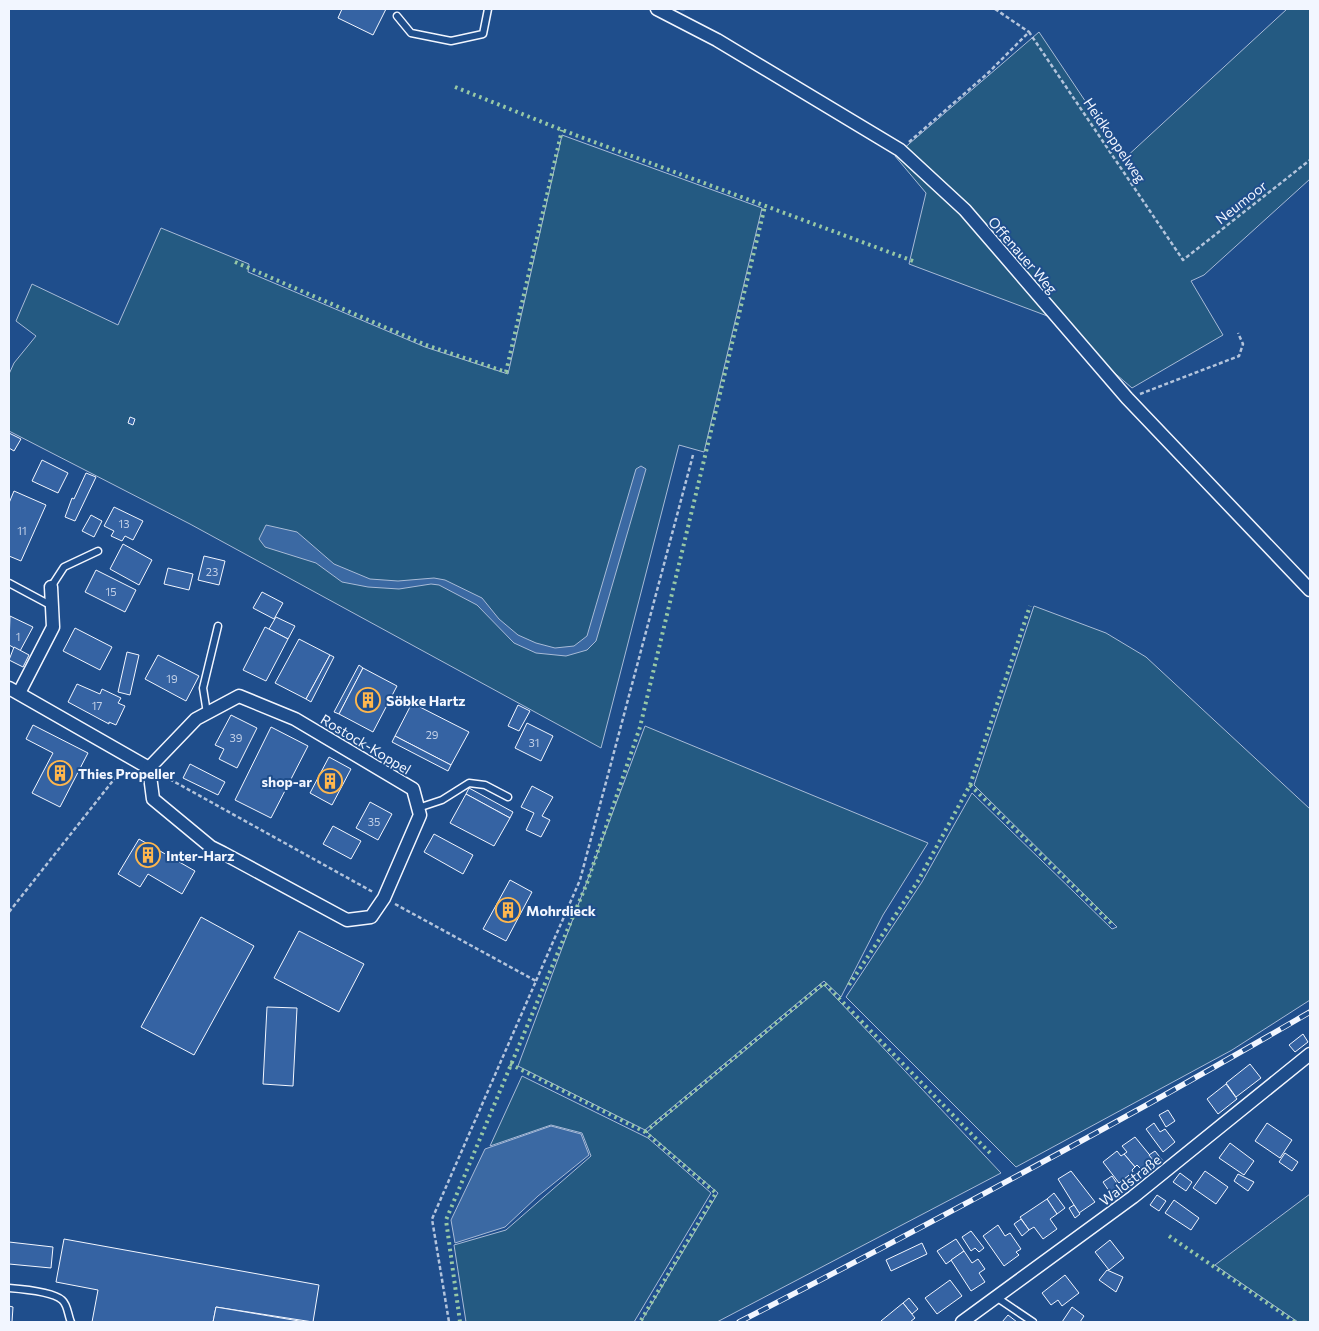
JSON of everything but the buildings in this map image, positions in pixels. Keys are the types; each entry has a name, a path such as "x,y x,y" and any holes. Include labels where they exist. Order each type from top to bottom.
{"street":[{"name":"Offenauer Weg","path":"657,9 717,40 900,150 965,210 1127,398 1310,590"},
{"path":"51,587 53,627 14,691 149,768 153,799 211,847 346,920 371,917 384,898 420,815 418,808"},
{"name":"Rostock-Koppel","path":"149,768 174,739 196,719 239,696 295,719 414,789 418,808"},
{"name":"Waldstraße","path":"962,1322 1133,1197 1310,1054"}],"lane":[{"path":"397,16 411,33 451,41 483,34 488,9"},
{"path":"51,587 64,567 98,551"},
{"path":"9,583 52,606"},
{"path":"207,713 203,688 218,626"},
{"path":"418,808 442,800 469,783 485,785 508,797"},
{"path":"9,1288 30,1290 62,1299 66,1305 70,1322"},
{"path":"996,1297 1032,1322"}],"path":[{"name":"Heidkoppelweg","path":"995,9 1030,32 1183,260"},
{"path":"900,150 988,73 1030,32"},
{"name":"Neumoor","path":"1183,260 1310,160"},
{"path":"1127,398 1239,356 1243,344 1238,333"},
{"path":"449,1322 432,1219 580,880 693,455"},
{"path":"9,912 132,757"},
{"path":"149,768 536,981"}],"shaded area":[{"path":"1287,9 1310,9 1310,179 1204,275 1191,281 1223,335 1132,388 1050,317 909,264 926,193 895,156 1039,32 1124,159"},
{"path":"562,135 762,208 704,452 679,445 601,748 190,524 9,431 9,374 14,363 36,336 16,321 32,284 118,325 161,228 249,264 248,272 425,347 508,374"},
{"path":"641,466 646,469 596,641 587,650 566,656 536,653 514,643 477,605 439,585 431,584 399,589 368,587 342,582 316,563 265,547 259,539 266,525 297,532 334,564 370,579 398,581 434,578 445,580 482,598 499,619 518,635 536,643 555,648 574,646 587,636 636,469"},
{"path":"1034,606 1106,633 1146,657 1310,809 1310,1000 1232,1050 1016,1167 846,997 922,882 972,793 1112,929 1117,927 974,785"},
{"path":"645,726 928,843 883,915 841,997 824,981 645,1130 518,1066"},
{"path":"824,985 1001,1173 717,1322 641,1322 718,1193 647,1132"},
{"path":"522,1076 648,1138 711,1193 634,1322 466,1322 454,1245 506,1230 591,1156 582,1133 551,1125 490,1146"},
{"path":"551,1126 581,1134 589,1155 538,1196 505,1227 455,1243 451,1220 485,1149"},
{"path":"1310,1194 1310,1322 1298,1322 1215,1265"}],"railway":[{"path":"739,1322 1027,1171 1310,1012"}],"hedge":[{"path":"455,87 562,130 913,261"},
{"path":"235,262 426,345 506,372 562,130"},
{"path":"460,1322 446,1220 587,883 640,727 765,206"},
{"path":"849,985 918,881 970,785 1030,606"},
{"path":"970,785 1113,925"},
{"path":"645,1132 824,983 992,1155"},
{"path":"510,1064 645,1132 716,1193 640,1322"},
{"path":"1169,1236 1295,1322"}],"place":[{"name":"Söbke Hartz","path":"368,700"},
{"name":"Thies Propeller","path":"60,773"},
{"name":"shop-ar","path":"330,781"},
{"name":"Inter-Harz","path":"148,855"},
{"name":"Mohrdieck","path":"508,910"}]}
